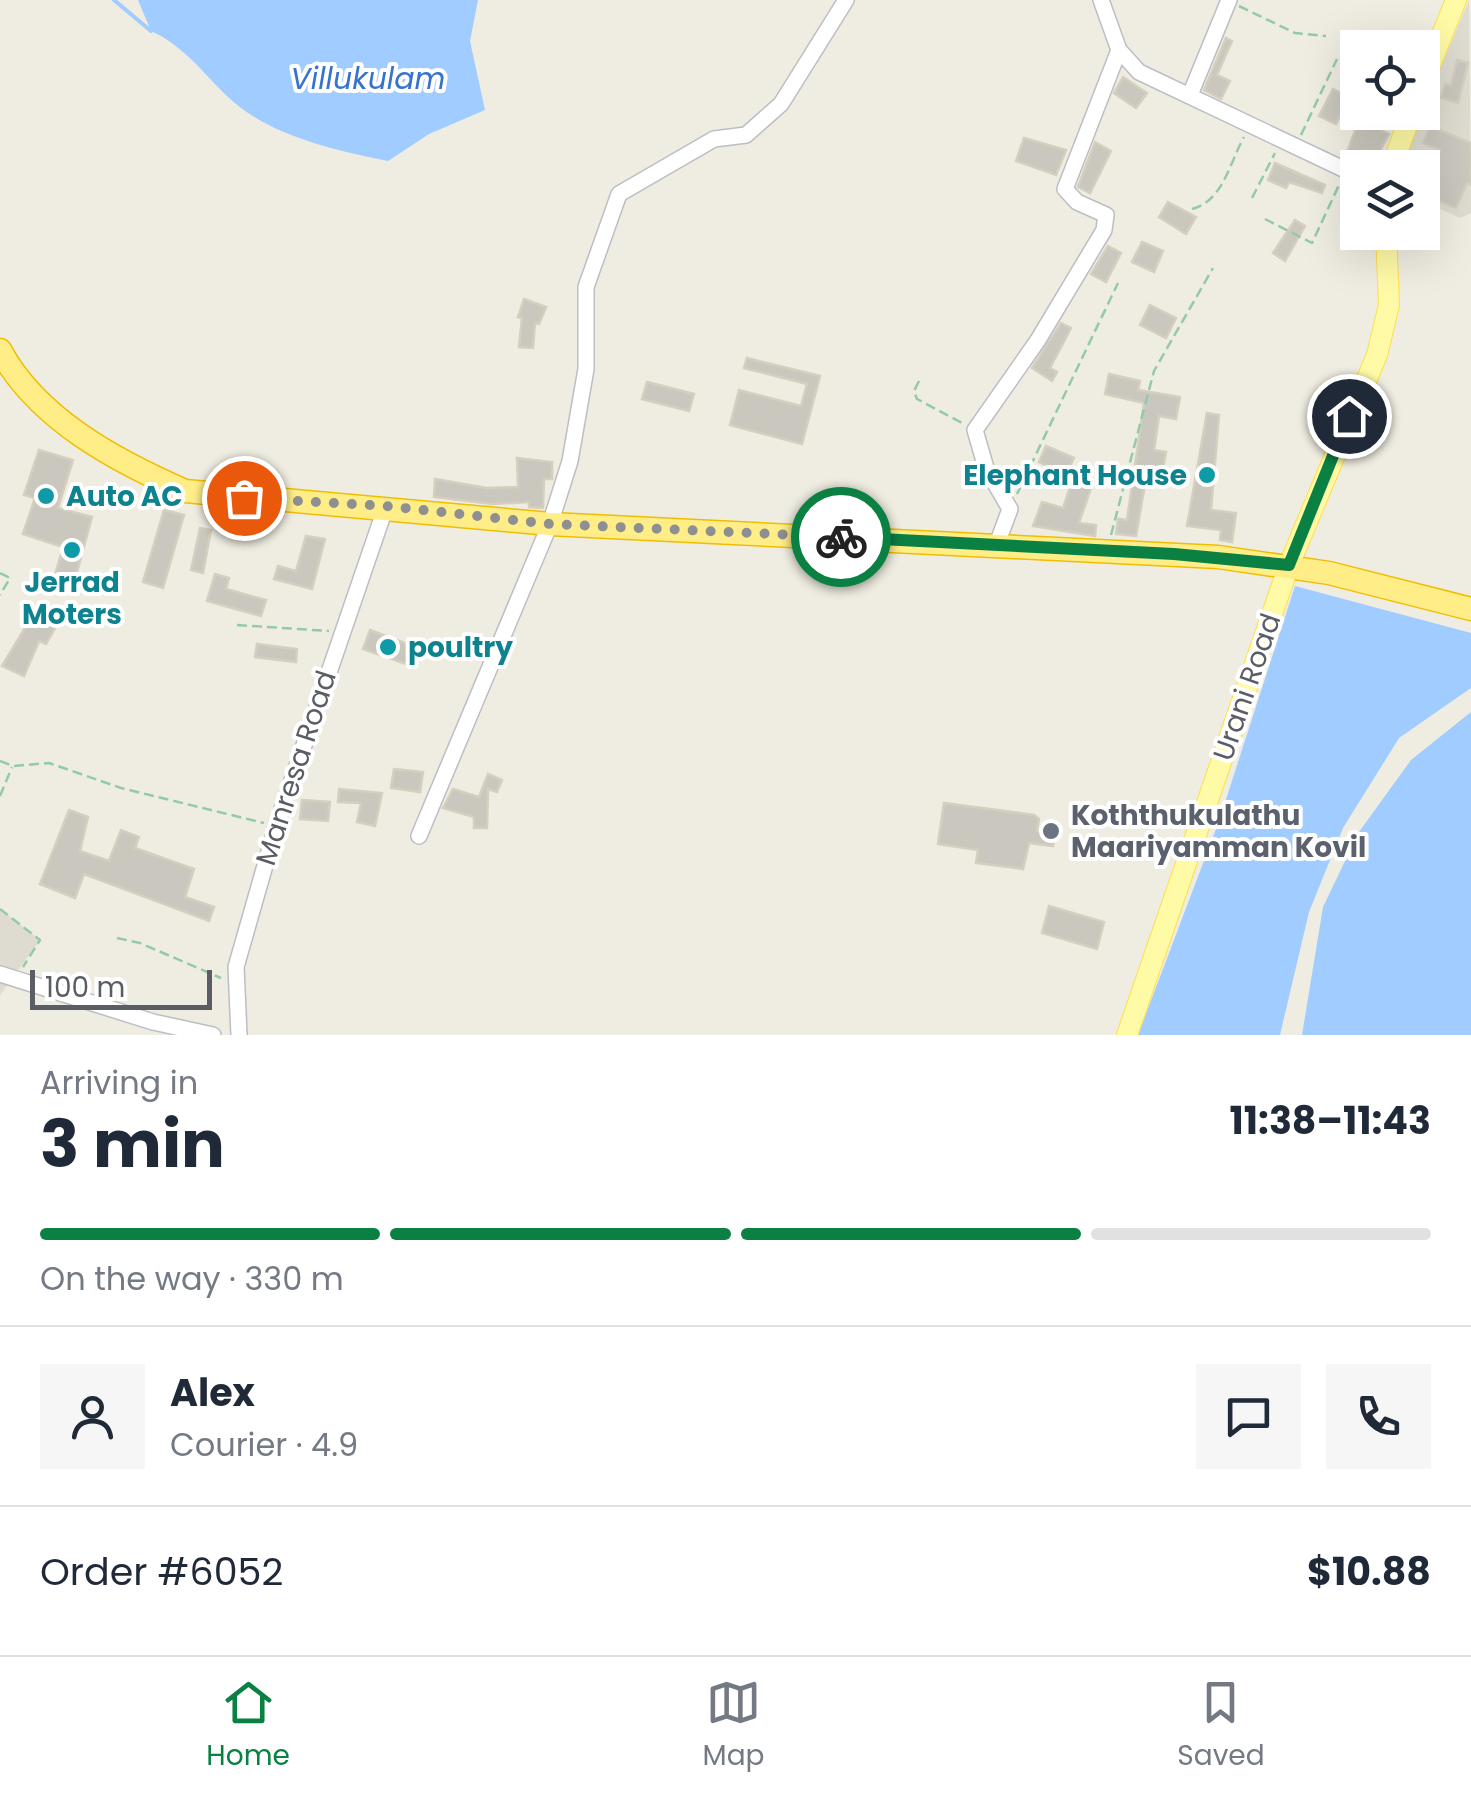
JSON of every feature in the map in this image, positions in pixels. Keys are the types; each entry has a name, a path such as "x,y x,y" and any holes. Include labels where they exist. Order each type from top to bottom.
{"highway":[{"path":"0,350 74,431 136,470 185,491 386,506 550,524 997,544 1289,565 1471,609"}],"main road":[{"path":"1440,40 1456,0"},
{"name":"Urani Road","path":"1127,1035 1289,565 1377,355 1389,305 1387,250"}],"street":[{"path":"420,836 550,524 570,461 586,369 586,287 620,194 714,140 746,135 781,104 846,0"},
{"path":"1102,0 1119,50 1139,72 1340,167"},
{"path":"1190,95 1229,1"},
{"path":"997,544 1010,509 986,468 974,430 1038,340 1104,230 1106,215 1076,202 1065,188 1119,50"},
{"name":"Manresa Road","path":"240,1035 236,966 276,826 386,506"},
{"path":"8,976 153,1022 213,1035"}],"path":[{"path":"1229,1 1296,33 1326,36"},
{"path":"1252,198 1289,141 1314,115 1337,59"},
{"path":"1192,209 1206,205 1218,193 1252,123"},
{"path":"1265,219 1312,243 1340,194"},
{"path":"1108,551 1154,371 1213,268"},
{"path":"1010,509 1118,283"},
{"path":"920,380 914,392 917,399 974,430"},
{"path":"0,573 10,578 0,596"},
{"path":"238,626 340,632"},
{"path":"0,762 13,766 49,763 121,788 276,826"},
{"path":"0,796 13,766"},
{"path":"0,909 40,940 8,976"},
{"path":"117,938 140,943 192,969 236,983"}],"shaded area":[{"path":"1469,0 1471,213 1460,218 1440,209 1440,150 1406,150 1415,130 1440,130 1440,70"},
{"path":"0,909 40,940 0,995"}],"water":[{"name":"Villukulam","path":"138,0 478,0 470,41 485,110 429,134 388,161 303,140 263,122 228,97 183,52 151,31"},
{"path":"1295,586 1471,633 1471,688 1399,738 1343,828 1309,912 1280,1035 1138,1035 1219,821"},
{"path":"1471,712 1471,1035 1302,1035 1323,907 1359,832 1411,760"}],"building":[{"path":"1226,38 1232,41 1217,75 1230,81 1221,99 1204,90"},
{"path":"1457,60 1468,63 1458,103 1441,98 1445,84 1451,86"},
{"path":"1123,77 1147,93 1136,108 1114,93"},
{"path":"1333,89 1340,92 1336,124 1319,116"},
{"path":"1355,130 1381,130 1389,134 1381,150 1348,150"},
{"path":"1428,130 1440,130 1471,143 1471,185 1467,183 1456,208 1440,201 1440,150 1423,143"},
{"path":"1024,138 1066,150 1056,175 1016,161"},
{"path":"1095,142 1111,151 1090,193 1078,187"},
{"path":"1275,163 1325,185 1322,193 1289,182 1286,188 1268,180"},
{"path":"1168,202 1196,217 1186,234 1159,217"},
{"path":"1295,220 1305,226 1285,261 1273,253"},
{"path":"1142,242 1163,251 1154,272 1132,262"},
{"path":"1108,246 1121,253 1106,282 1091,274"},
{"path":"524,299 546,307 539,324 535,323 533,348 519,347 522,318 518,317"},
{"path":"1150,305 1176,318 1166,338 1140,325"},
{"path":"1061,323 1071,328 1050,368 1057,372 1052,381 1032,368"},
{"path":"747,358 820,376 802,444 730,425 739,390 801,406 807,384 744,368"},
{"path":"1109,374 1140,381 1138,390 1180,397 1176,419 1159,416 1154,450 1166,452 1163,469 1148,467 1136,536 1116,534 1118,519 1127,520 1144,403 1105,394"},
{"path":"647,382 694,394 689,411 642,399"},
{"name":"Elephant House","path":"1207,413 1219,415 1211,510 1236,513 1232,542 1220,540 1221,530 1187,526"},
{"path":"1046,446 1074,458 1066,474 1039,462"},
{"path":"39,450 73,460 58,508 92,517 73,587 53,582 63,547 23,534 35,498 24,495"},
{"path":"517,458 552,462 552,479 544,479 543,508 529,507 529,502 492,504 434,497 435,479 487,488 518,487"},
{"path":"1073,478 1092,485 1079,523 1096,525 1095,536 1033,526 1042,502 1063,508"},
{"path":"164,510 184,515 163,588 143,582"},
{"path":"200,528 211,530 203,573 191,570"},
{"path":"306,536 325,539 312,589 274,579 278,566 296,571"},
{"path":"215,574 229,578 226,589 266,600 261,616 207,601"},
{"path":"34,613 57,625 46,644 39,641 24,676 2,666"},
{"name":"poultry","path":"370,630 413,646 406,664 363,649"},
{"path":"257,644 297,649 296,662 255,657"},
{"path":"394,769 423,772 420,792 391,788"},
{"path":"488,774 502,780 497,792 488,789 487,828 474,828 474,817 443,808 453,789 479,797"},
{"path":"339,789 382,793 375,826 357,822 361,803 338,802"},
{"path":"302,800 330,802 328,821 300,819"},
{"path":"944,803 1034,815 1039,819 1037,831 1055,833 1053,846 1029,843 1023,869 976,863 978,850 938,844"},
{"path":"69,810 88,817 80,851 109,861 121,830 139,837 135,848 194,869 185,897 214,907 209,921 84,874 75,898 40,884"},
{"path":"1049,906 1104,922 1097,949 1042,933"}],"waterway":[{"path":"114,0 151,31"}],"way so far":[{"path":"244,498 386,506 550,524 841,537"}],"place":[{"name":"Elephant House","path":"1207,475"},
{"name":"Auto AC","path":"46,496"},
{"name":"Jerrad Moters","path":"72,550"},
{"name":"poultry","path":"388,647"},
{"name":"Koththukulathu Maariyamman Kovil","path":"1051,831"}],"route":[{"path":"841,537 1174,554 1289,565 1349,416"}]}
